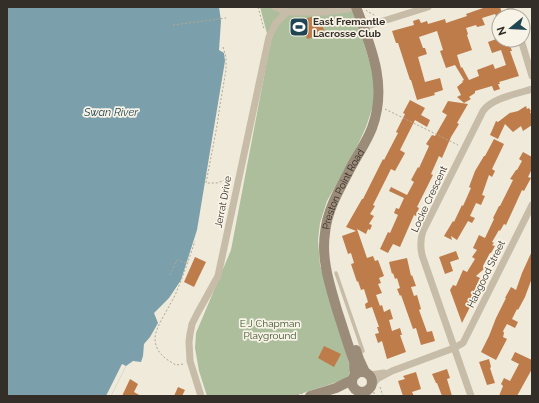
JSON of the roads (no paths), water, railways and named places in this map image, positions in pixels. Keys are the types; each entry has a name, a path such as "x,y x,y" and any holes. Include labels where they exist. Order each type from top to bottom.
{"main road":[{"name":"Preston Point Road","path":"356,7 369,24 378,80 378,99 376,113 369,135 332,204 326,223 324,261 330,286 362,387"},
{"name":"Preston Point Road","path":"361,7 369,24 381,64 383,98 380,116 372,138 337,205 331,226 329,244 336,289 351,325 359,359 362,387"},
{"path":"310,396 336,388 362,387"},
{"path":"325,396 362,387"}],"street":[{"path":"275,7 287,12 325,12 348,9 352,7"},
{"path":"369,24 428,7"},
{"name":"Jerrat Drive","path":"201,396 190,361 189,342 192,324 218,276 269,37 276,23 287,12"},
{"path":"523,48 532,76"},
{"name":"Locke Crescent","path":"471,396 422,255 420,244 423,231 486,106 495,101 532,89"},
{"name":"Habgood Street","path":"454,348 463,343 466,338 532,205"},
{"path":"362,387 392,371 454,348"}],"lane":[{"path":"336,273 351,325 363,351"}],"water":[{"name":"Swan River","path":"7,7 219,7 221,21 219,50 224,53 225,61 197,230 181,280 169,298 154,313 158,323 144,344 141,362 133,361 126,366 111,396 7,396"}],"place":[{"name":"East Fremantle Lacrosse Club","path":"299,27"}],"park label":[{"name":"E J Chapman Playground","path":"270,328"}]}
